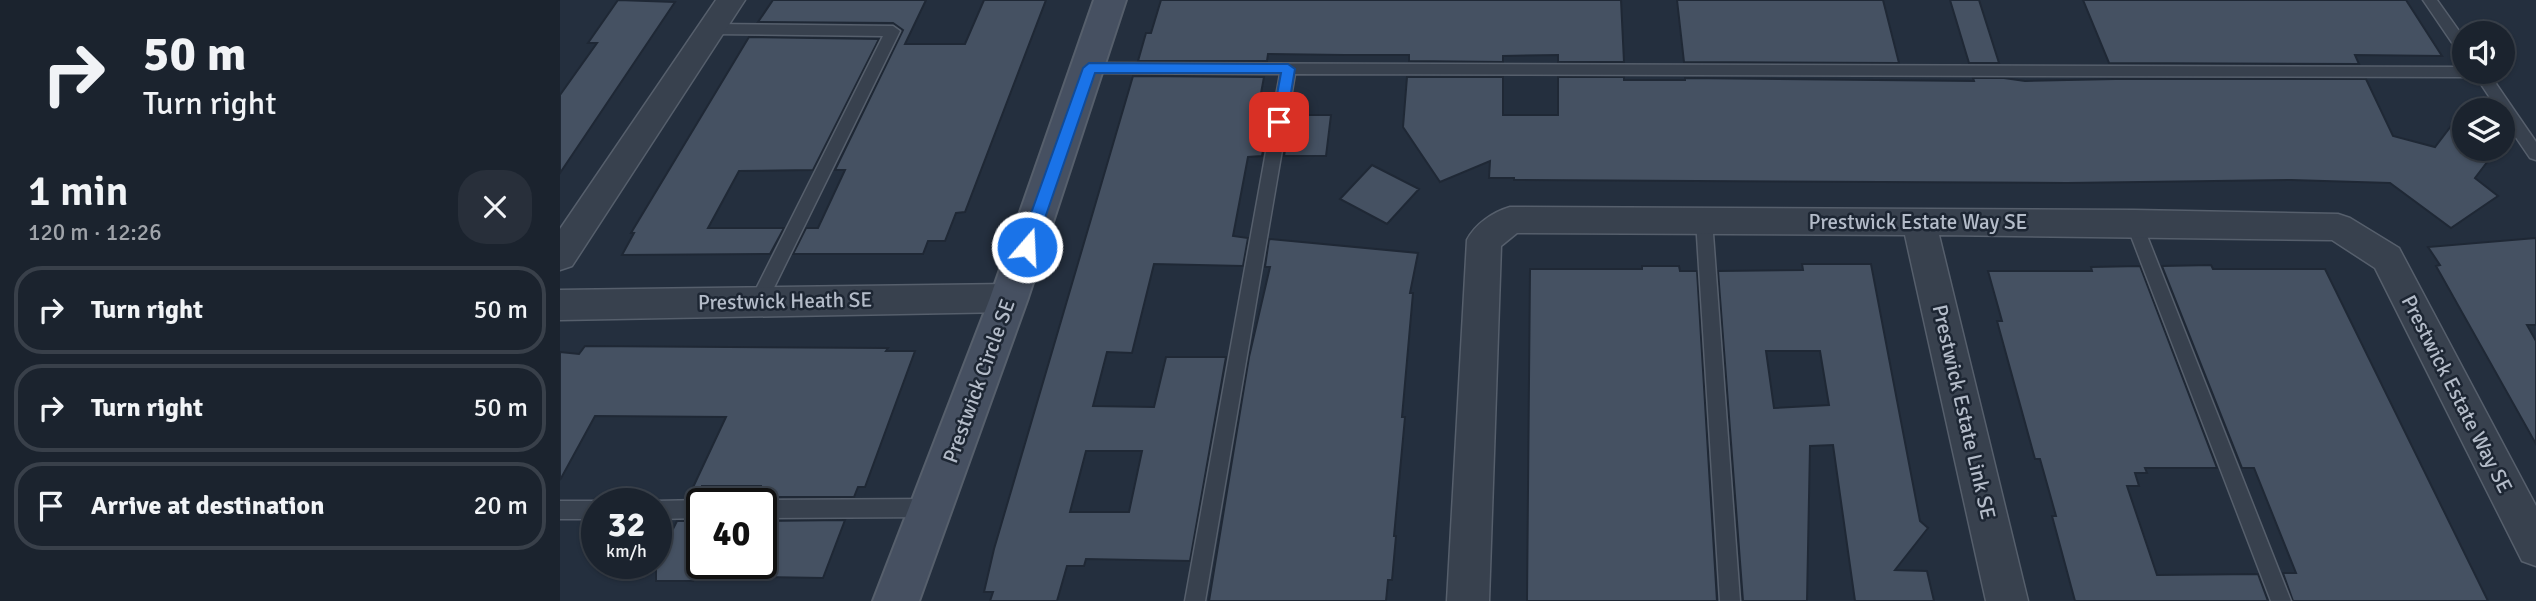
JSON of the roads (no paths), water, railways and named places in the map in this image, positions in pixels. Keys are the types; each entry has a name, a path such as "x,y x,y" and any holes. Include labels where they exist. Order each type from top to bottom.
{"street":[{"path":"560,256 731,0"},
{"name":"Prestwick Circle SE","path":"896,601 1009,298 1110,0"},
{"name":"Prestwick Estate Way SE","path":"1468,601 1484,240 1510,220 2133,222 2337,227 2387,258 2536,547"},
{"name":"Prestwick Estate Link SE","path":"1919,223 2007,601"},
{"name":"Prestwick Heath SE","path":"560,305 1009,298"}],"lane":[{"path":"2430,0 2452,32"},
{"path":"711,29 893,30 759,301"},
{"path":"1089,68 2452,72"},
{"path":"1195,601 1288,69"},
{"path":"2488,84 2536,153"},
{"path":"1704,220 1730,601"},
{"path":"2133,222 2281,601"},
{"path":"777,509 932,508"},
{"path":"560,510 581,510"}]}
